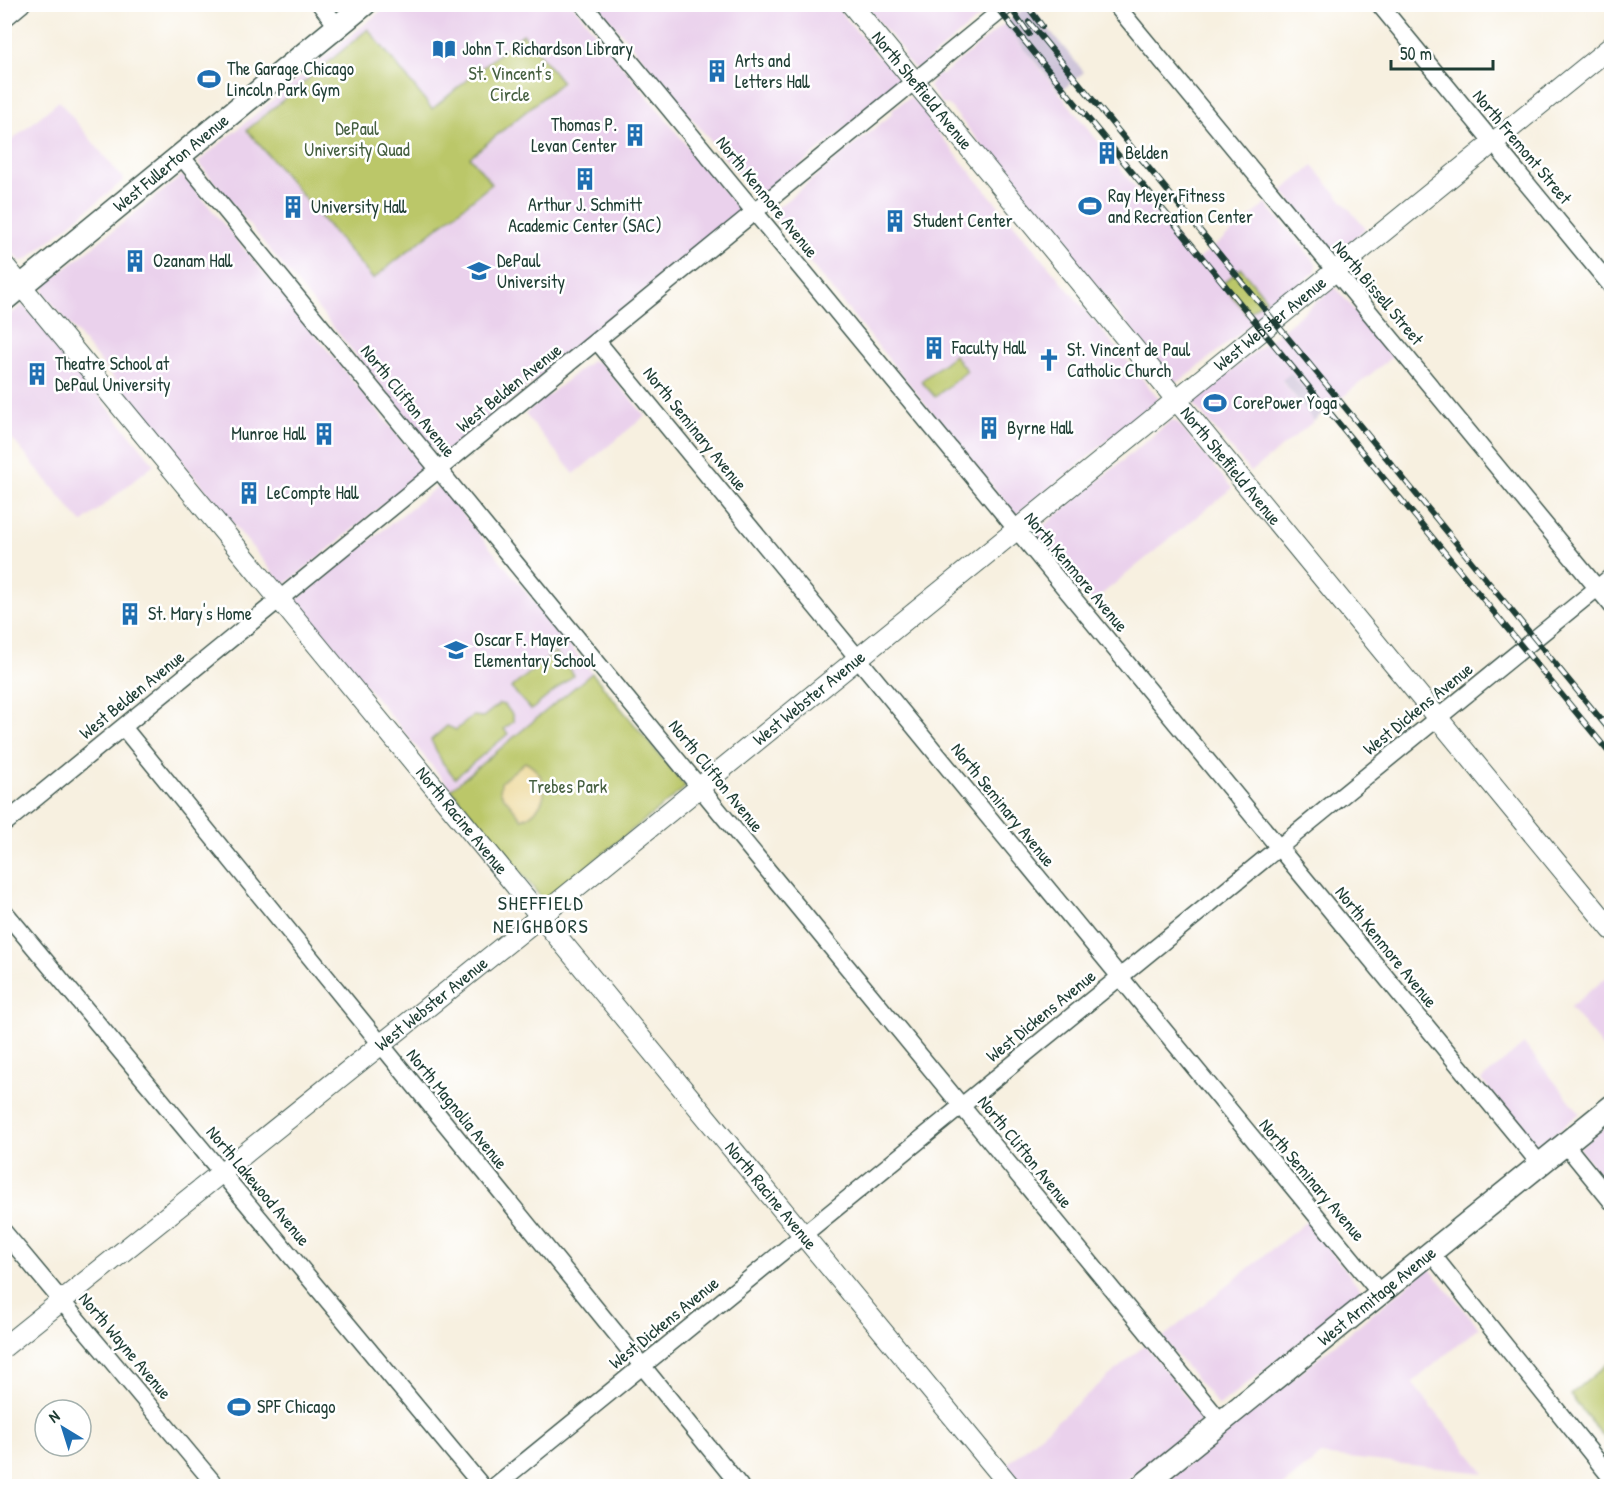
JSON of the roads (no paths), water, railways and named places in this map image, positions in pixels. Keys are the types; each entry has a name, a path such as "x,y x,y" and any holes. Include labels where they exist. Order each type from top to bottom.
{"main road":[{"name":"West Fullerton Avenue","path":"13,293 365,4"},
{"name":"West Armitage Avenue","path":"1142,1486 1611,1106"}],"street":[{"path":"4,19 22,4"},
{"path":"320,4 338,27"},
{"name":"North Kenmore Avenue","path":"583,4 1540,1164"},
{"name":"North Sheffield Avenue","path":"851,4 1611,930"},
{"name":"West Belden Avenue","path":"4,824 1010,4"},
{"name":"North Bissell Street","path":"1115,4 1611,606"},
{"name":"North Fremont Street","path":"1379,4 1611,287"},
{"name":"West Webster Avenue","path":"4,1347 541,916 1611,46"},
{"name":"North Clifton Avenue","path":"181,156 1221,1422"},
{"name":"North Racine Avenue","path":"4,265 13,293 280,600 1010,1486"},
{"name":"North Seminary Avenue","path":"597,341 1380,1293"},
{"name":"West Dickens Avenue","path":"495,1486 1611,576"},
{"name":"North Magnolia Avenue","path":"123,727 740,1486"},
{"name":"North Lakewood Avenue","path":"4,911 482,1486"},
{"path":"1565,1144 1611,1202"},
{"name":"North Wayne Avenue","path":"4,1232 212,1481 211,1486"},
{"path":"1431,1252 1611,1479"}],"railway":[{"path":"994,4 1612,756"},
{"path":"1008,4 1029,34"},
{"path":"1026,4 1042,26"},
{"path":"1029,22 1612,733"}],"place":[{"name":"John T. Richardson Library","path":"444,49"},
{"name":"Arts and Letters Hall","path":"717,71"},
{"name":"The Garage Chicago Lincoln Park Gym","path":"209,79"},
{"name":"Thomas P. Levan Center","path":"635,135"},
{"name":"Belden","path":"1107,153"},
{"name":"Arthur J. Schmitt Academic Center (SAC)","path":"585,179"},
{"name":"Ray Meyer Fitness and Recreation Center","path":"1090,206"},
{"name":"University Hall","path":"293,207"},
{"name":"Student Center","path":"895,221"},
{"name":"Ozanam Hall","path":"135,261"},
{"name":"DePaul University","path":"479,271"},
{"name":"Faculty Hall","path":"934,348"},
{"name":"St. Vincent de Paul Catholic Church","path":"1049,360"},
{"name":"Theatre School at DePaul University","path":"37,374"},
{"name":"CorePower Yoga","path":"1215,403"},
{"name":"Byrne Hall","path":"989,428"},
{"name":"Munroe Hall","path":"324,434"},
{"name":"LeCompte Hall","path":"249,493"},
{"name":"St. Mary's Home","path":"130,614"},
{"name":"Oscar F. Mayer Elementary School","path":"456,650"},
{"name":"SPF Chicago","path":"239,1407"}],"district":[{"name":"SHEFFIELD NEIGHBORS","path":"541,914"}],"park label":[{"name":"St. Vincent's Circle","path":"510,84"},
{"name":"DePaul University Quad","path":"357,139"},
{"name":"Trebes Park","path":"568,787"}]}
